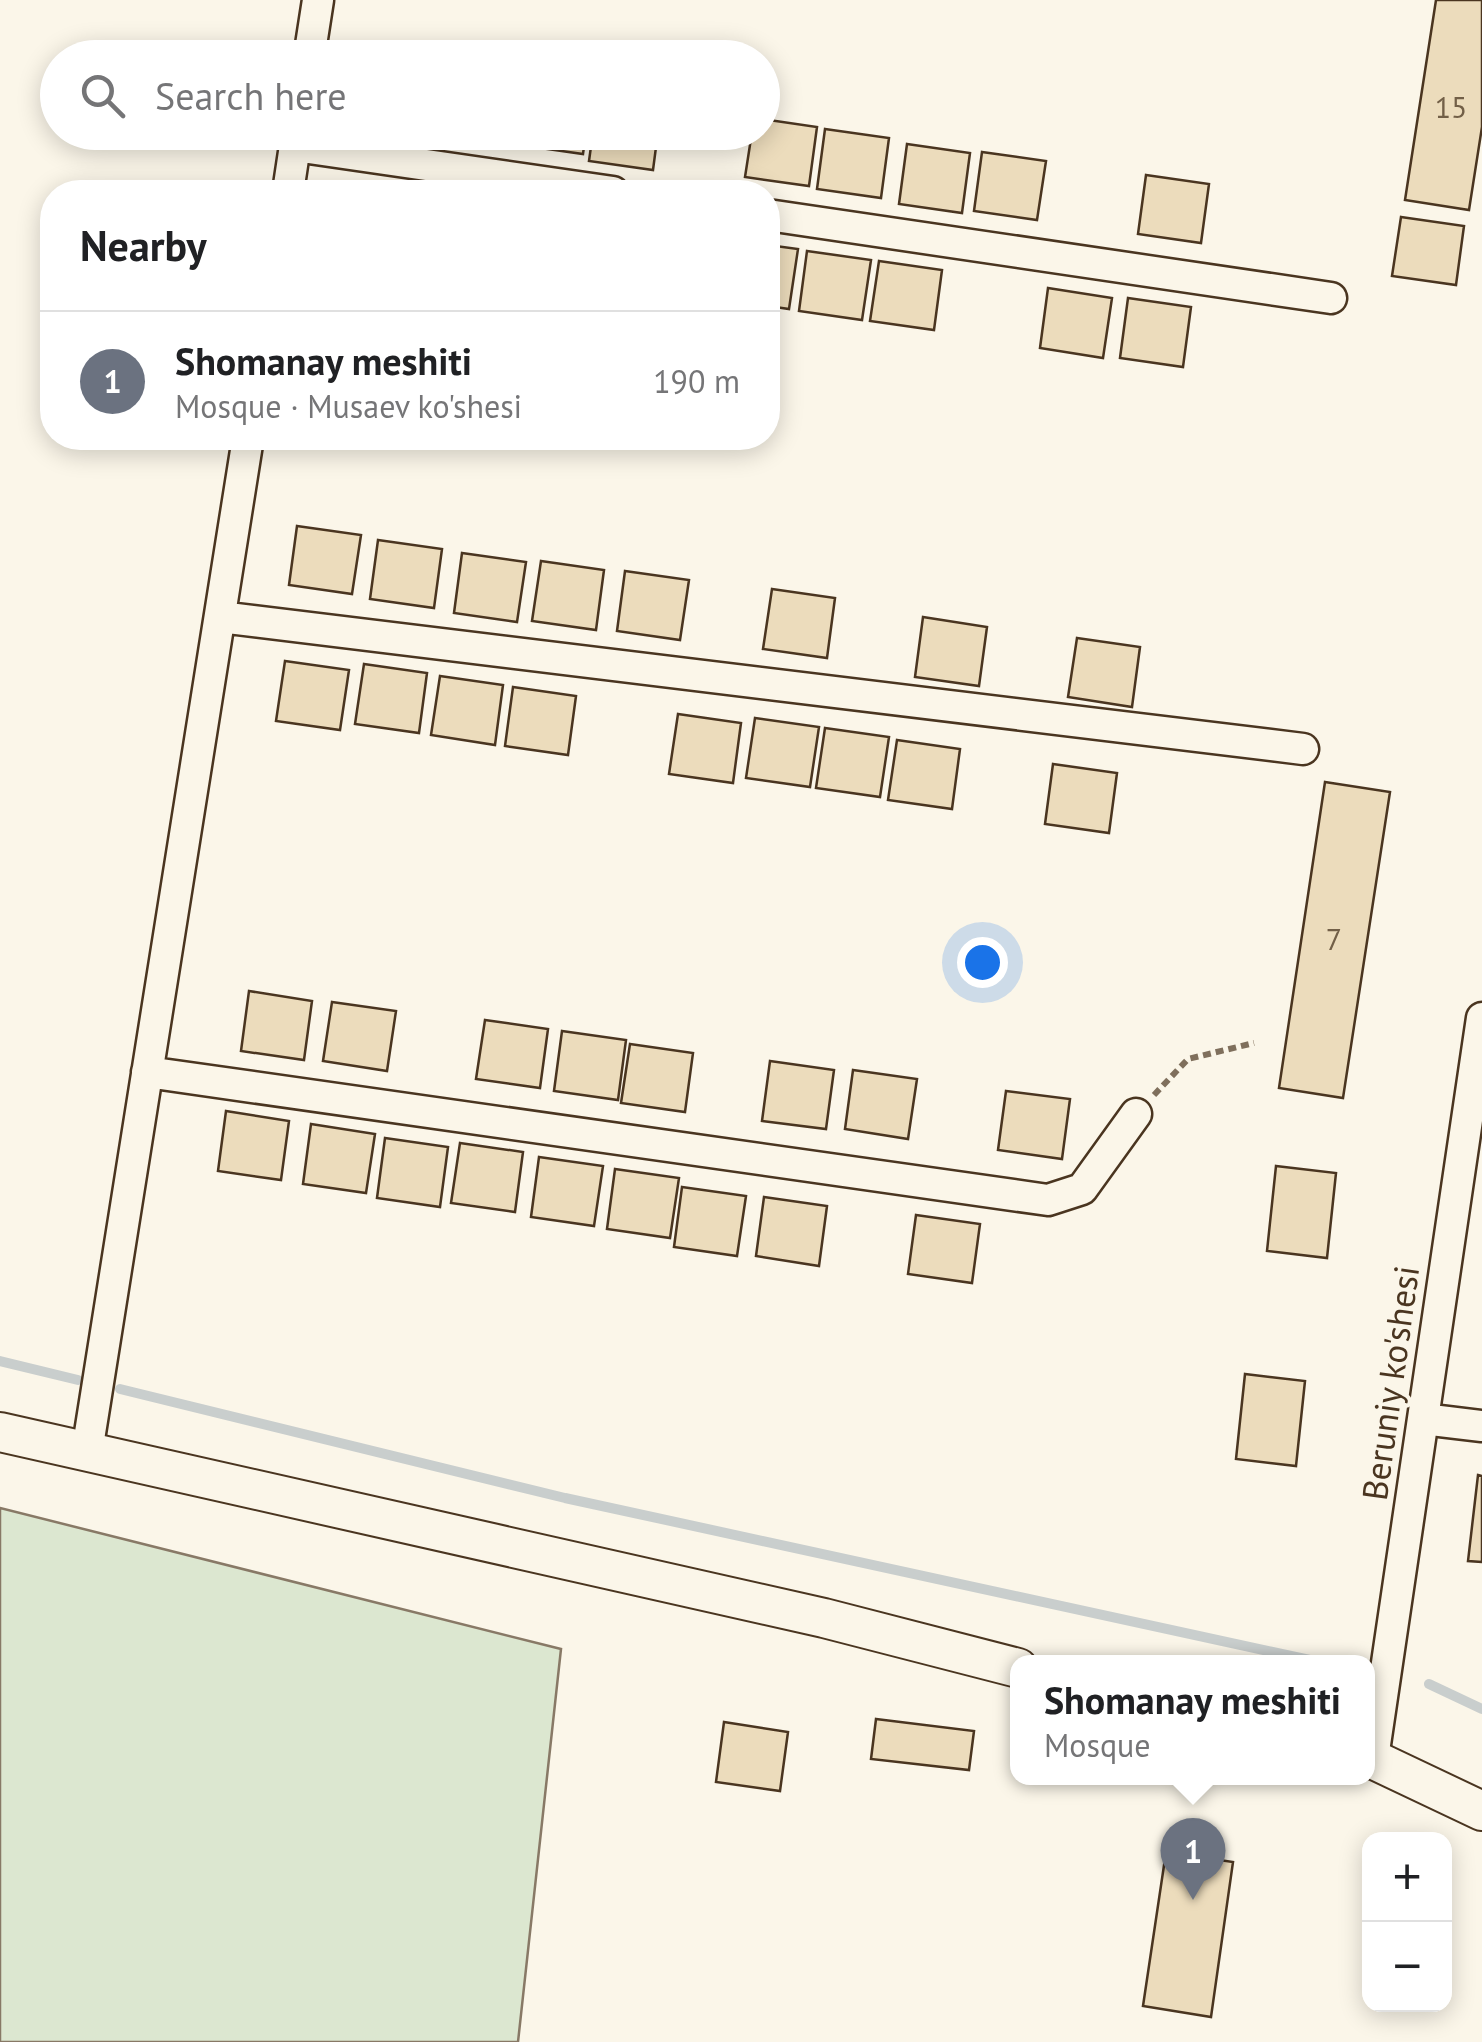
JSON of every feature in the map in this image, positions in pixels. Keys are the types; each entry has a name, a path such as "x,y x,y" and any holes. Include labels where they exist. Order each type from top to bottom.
{"street":[{"path":"312,40 318,0"},
{"path":"290,180 294,150"},
{"path":"362,150 541,180"},
{"path":"780,217 1331,298"},
{"path":"87,1452 246,450"},
{"path":"220,616 1303,749"},
{"name":"Beruniy ko'shesi","path":"1375,1732 1482,1018"},
{"path":"147,1072 1048,1200 1082,1188 1136,1114"},
{"path":"1424,1419 1482,1426"},
{"path":"0,1432 824,1618 1010,1666"},
{"path":"1375,1760 1482,1811"}],"path":[{"path":"1136,1114 1188,1059 1254,1043"}],"green space":[{"path":"0,1508 561,1649 518,2042 0,2042"}],"building":[{"path":"1436,0 1482,0 1482,127 1469,210 1405,200"},
{"path":"780,122 817,127 809,186 745,177 749,150 780,150"},
{"path":"825,129 889,138 881,198 817,189"},
{"path":"907,144 970,153 962,213 899,204"},
{"path":"591,150 656,150 653,170 589,161"},
{"path":"982,152 1046,161 1037,220 974,211"},
{"path":"1146,175 1209,184 1201,243 1138,234"},
{"path":"1401,217 1464,226 1456,285 1392,276"},
{"path":"780,247 798,249 789,309 780,308"},
{"path":"807,251 871,260 862,320 799,311"},
{"path":"879,261 942,270 934,330 870,321"},
{"path":"1048,288 1112,298 1103,358 1040,348"},
{"path":"1128,298 1191,307 1183,367 1120,358"},
{"path":"297,526 361,535 352,594 289,585"},
{"path":"378,540 442,549 434,608 370,599"},
{"path":"462,553 526,562 517,622 454,613"},
{"path":"541,561 604,570 596,630 532,621"},
{"path":"625,571 689,580 680,640 617,631"},
{"path":"772,589 835,598 827,658 763,649"},
{"path":"923,617 987,627 979,686 915,677"},
{"path":"1077,638 1140,647 1132,707 1068,697"},
{"path":"285,661 349,670 340,730 276,721"},
{"path":"364,664 427,673 419,733 355,724"},
{"path":"440,676 503,685 495,745 431,735"},
{"path":"513,687 576,696 568,755 505,746"},
{"path":"678,714 741,723 733,783 669,774"},
{"path":"755,718 819,727 810,787 746,778"},
{"path":"825,728 889,737 880,797 816,788"},
{"path":"897,740 960,749 952,809 888,800"},
{"path":"1053,764 1117,773 1109,833 1045,824"},
{"path":"1325,782 1390,792 1343,1098 1279,1088"},
{"path":"249,991 312,1001 304,1060 241,1051"},
{"path":"332,1002 396,1011 387,1071 323,1061"},
{"path":"485,1020 548,1029 540,1088 476,1079"},
{"path":"562,1031 626,1040 618,1100 554,1091"},
{"path":"630,1044 693,1053 685,1112 621,1103"},
{"path":"770,1061 834,1070 826,1129 762,1121"},
{"path":"853,1070 917,1079 908,1139 845,1129"},
{"path":"1006,1091 1070,1099 1062,1159 998,1150"},
{"path":"226,1111 289,1121 281,1180 218,1171"},
{"path":"311,1124 375,1134 366,1193 303,1184"},
{"path":"385,1138 448,1147 440,1207 377,1198"},
{"path":"460,1143 523,1152 515,1212 451,1203"},
{"path":"539,1157 603,1166 594,1226 531,1217"},
{"path":"1276,1166 1336,1173 1327,1258 1267,1251"},
{"path":"615,1169 679,1178 670,1238 607,1229"},
{"path":"682,1187 746,1196 737,1256 674,1247"},
{"path":"764,1197 827,1206 819,1266 756,1256"},
{"path":"916,1215 980,1224 972,1283 908,1274"},
{"path":"1245,1374 1305,1381 1296,1466 1236,1459"},
{"path":"1478,1475 1482,1476 1482,1562 1468,1561"},
{"path":"876,1719 974,1731 969,1770 871,1759"},
{"path":"724,1722 788,1732 780,1791 716,1782"},
{"path":"1166,1852 1233,1862 1211,2017 1143,2006"}],"waterway":[{"path":"0,1361 78,1380"},
{"path":"120,1389 565,1498 1287,1655"},
{"path":"1429,1684 1482,1709"}],"place":[{"name":"Shomanay meshiti","path":"1193,1900"}]}
